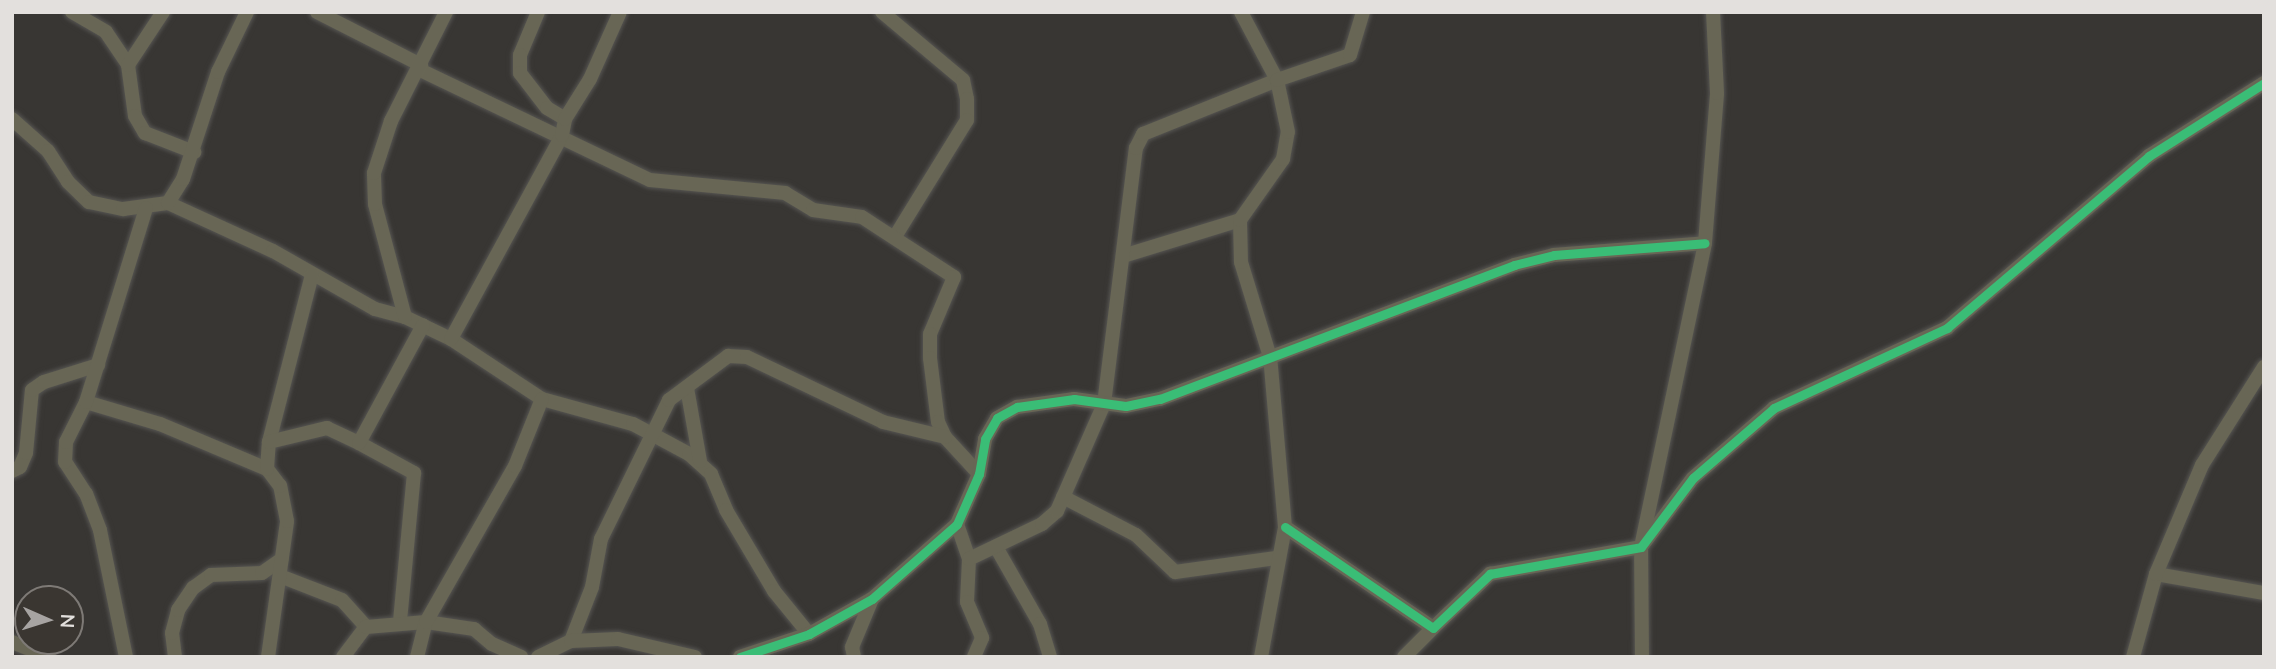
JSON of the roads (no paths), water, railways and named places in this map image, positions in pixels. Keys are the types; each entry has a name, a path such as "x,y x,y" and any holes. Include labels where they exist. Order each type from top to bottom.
{"street":[{"path":"72,12 106,32 128,65 139,125 145,132 194,152"},
{"path":"128,65 163,12"},
{"path":"168,202 194,152 218,72 247,12"},
{"path":"317,12 419,67 650,180 785,193 813,210 862,217 896,235 954,277 930,334 938,422 945,437 979,474"},
{"path":"405,317 375,204 374,173 391,121 446,12"},
{"path":"538,12 520,55 520,73 547,108 565,119"},
{"path":"451,339 562,135 565,119 590,79 620,12"},
{"path":"882,12 963,80 968,99 967,120 896,235"},
{"path":"1241,12 1277,80 1288,132 1283,159 1240,220 1241,262 1270,357 1285,527 1276,558 1261,657"},
{"path":"969,559 1042,524 1057,511 1104,404 1136,148 1143,134 1277,80 1350,55 1363,12"},
{"path":"1642,657 1641,547 1705,243 1717,70 1713,12"},
{"path":"1404,657 1490,574 1641,547 1693,478 1774,408 1947,328 2149,156 2264,83"},
{"path":"12,119 48,151 82,197 110,208 146,208 168,202 273,251 375,309 405,317 451,339 542,399 652,433 700,461"},
{"path":"126,657 100,530 86,494 65,462 66,442 86,402 146,208"},
{"path":"1122,256 1240,220"},
{"path":"740,657 809,634 872,599 957,524 979,474 985,439 997,418 1045,401 1126,406 1160,398 1514,265 1554,255 1705,243"},
{"path":"267,469 268,442 312,275"},
{"path":"359,443 423,325"},
{"path":"571,640 592,587 601,540 669,400 728,356 747,357 883,422 945,437"},
{"path":"12,471 20,467 26,453 32,390 44,382 98,365"},
{"path":"2133,657 2156,574 2202,465 2264,367"},
{"path":"687,388 700,461 774,591 809,634"},
{"path":"417,657 426,622 515,466 542,399"},
{"path":"86,402 160,424 267,469 280,486 287,521 268,657"},
{"path":"268,442 327,428 414,474 400,622"},
{"path":"1063,496 1136,535 1175,572 1276,558"},
{"path":"957,524 969,559 967,602 982,638 974,657"},
{"path":"1285,527 1433,628"},
{"path":"996,547 1040,624 1050,657"},
{"path":"175,657 172,633 178,610 193,588 211,575 262,573 282,559"},
{"path":"2156,574 2264,593"},
{"path":"280,576 342,600 366,627"},
{"path":"854,657 852,647 872,599"},
{"path":"343,657 366,627 400,622 426,622 474,629 492,644 521,657"},
{"path":"539,657 571,640 618,639 695,657"},
{"path":"12,642 49,657"}]}
